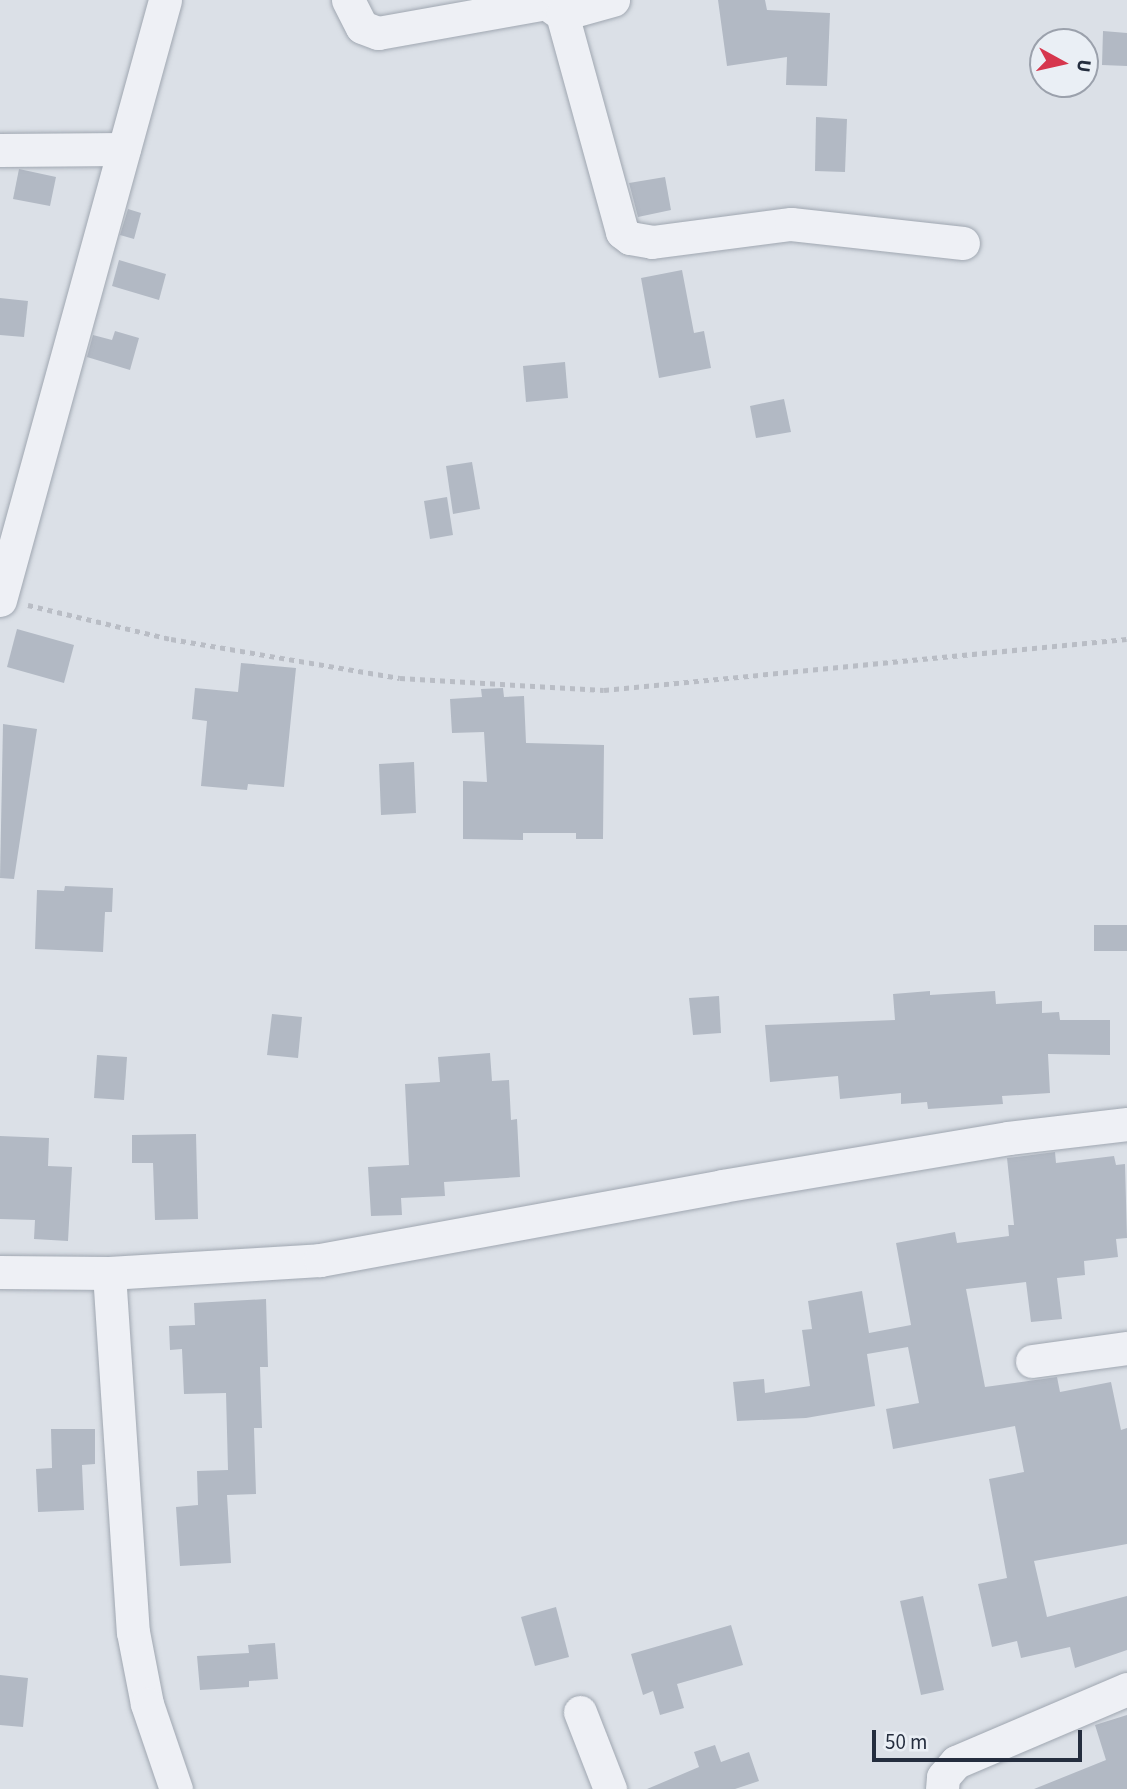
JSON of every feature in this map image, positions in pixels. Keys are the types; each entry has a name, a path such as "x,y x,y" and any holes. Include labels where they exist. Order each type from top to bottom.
{"street":[{"path":"0,599 165,0"},
{"path":"348,0 362,27 378,33 546,3 562,14 594,119 622,232 630,239 652,242 791,224 963,243"},
{"path":"562,14 613,0"},
{"path":"0,150 124,149"},
{"path":"0,1272 109,1273 320,1261 723,1186 1008,1138 1127,1124"},
{"path":"109,1273 133,1632 147,1704 176,1789"},
{"path":"1032,1362 1127,1348"},
{"path":"942,1789 943,1777 956,1762 1127,1689"},
{"path":"580,1712 610,1789"}],"path":[{"path":"0,599 171,639 400,678 604,690 1127,639"}],"building":[{"path":"718,0 765,0 767,10 830,13 827,86 786,85 787,57 727,66"},
{"path":"1103,31 1127,33 1127,66 1102,65"},
{"path":"816,117 847,119 845,172 815,171"},
{"path":"19,169 56,177 50,206 13,199"},
{"path":"665,177 671,210 638,217 629,183"},
{"path":"128,209 141,213 134,239 120,235"},
{"path":"119,260 166,274 159,300 112,286"},
{"path":"682,270 694,333 704,331 711,368 659,378 641,278"},
{"path":"0,298 28,301 24,337 0,335"},
{"path":"115,331 139,338 130,370 87,357 93,335 112,340"},
{"path":"565,362 568,398 526,402 523,366"},
{"path":"784,399 791,432 756,438 750,406"},
{"path":"472,462 480,509 453,514 446,466"},
{"path":"447,497 453,535 430,539 424,501"},
{"path":"17,629 74,645 64,683 7,667"},
{"path":"241,663 296,668 284,787 248,784 247,790 201,786 207,721 192,719 195,688 238,692"},
{"path":"503,688 504,697 524,696 526,743 604,745 603,839 576,839 576,833 523,833 523,840 463,839 463,781 487,782 484,732 452,733 450,699 482,697 481,689"},
{"path":"3,724 37,729 14,879 0,878"},
{"path":"414,762 416,813 381,815 379,764"},
{"path":"65,886 113,888 112,912 105,912 103,952 35,949 37,890 64,891"},
{"path":"1094,925 1127,925 1127,951 1094,951"},
{"path":"930,991 930,995 995,991 996,1004 1042,1001 1042,1013 1059,1012 1060,1020 1110,1020 1110,1055 1048,1054 1050,1093 1002,1096 1003,1104 928,1109 927,1102 901,1104 901,1093 840,1099 838,1076 770,1082 765,1025 895,1020 893,994"},
{"path":"719,996 721,1033 693,1035 689,998"},
{"path":"272,1014 302,1017 298,1058 267,1055"},
{"path":"490,1053 492,1081 509,1080 511,1120 517,1119 520,1177 444,1182 445,1196 401,1198 402,1215 371,1216 368,1167 409,1165 405,1084 440,1082 438,1057"},
{"path":"97,1055 127,1057 124,1100 94,1098"},
{"path":"196,1134 198,1219 155,1220 153,1163 132,1163 132,1135"},
{"path":"0,1136 49,1138 48,1166 72,1167 68,1241 34,1239 35,1220 0,1219"},
{"path":"1055,1152 1056,1163 1114,1156 1116,1165 1125,1164 1127,1238 1116,1239 1118,1257 1084,1261 1085,1275 1057,1278 1062,1319 1031,1322 1026,1282 966,1289 985,1387 1057,1377 1060,1392 1111,1382 1121,1430 1127,1428 1127,1544 1034,1561 1047,1617 1127,1596 1127,1650 1075,1668 1070,1647 1021,1658 1017,1641 992,1647 978,1584 1007,1578 989,1479 1024,1472 1015,1426 893,1449 886,1409 919,1403 908,1347 867,1354 875,1406 806,1418 737,1421 733,1382 764,1379 765,1393 810,1386 802,1330 812,1329 808,1301 862,1291 869,1333 911,1325 896,1243 955,1232 957,1243 1009,1236 1008,1225 1014,1225 1007,1158"},
{"path":"266,1299 268,1367 260,1367 262,1428 254,1428 256,1494 227,1495 231,1563 180,1566 176,1507 198,1505 197,1471 228,1470 226,1393 184,1394 182,1349 170,1350 169,1326 195,1325 194,1303"},
{"path":"51,1429 95,1429 95,1464 82,1465 84,1510 38,1512 36,1469 52,1468"},
{"path":"923,1596 944,1690 921,1695 900,1601"},
{"path":"556,1607 569,1657 535,1666 521,1617"},
{"path":"731,1625 743,1665 677,1684 684,1708 660,1715 653,1691 643,1695 631,1654"},
{"path":"275,1643 278,1679 249,1681 249,1687 200,1690 197,1656 249,1653 248,1645"},
{"path":"0,1675 28,1678 23,1727 0,1725"},
{"path":"1127,1715 1127,1789 1034,1789 1106,1760 1095,1725"},
{"path":"715,1745 721,1762 749,1752 759,1781 735,1789 647,1789 699,1767 694,1752"}]}
